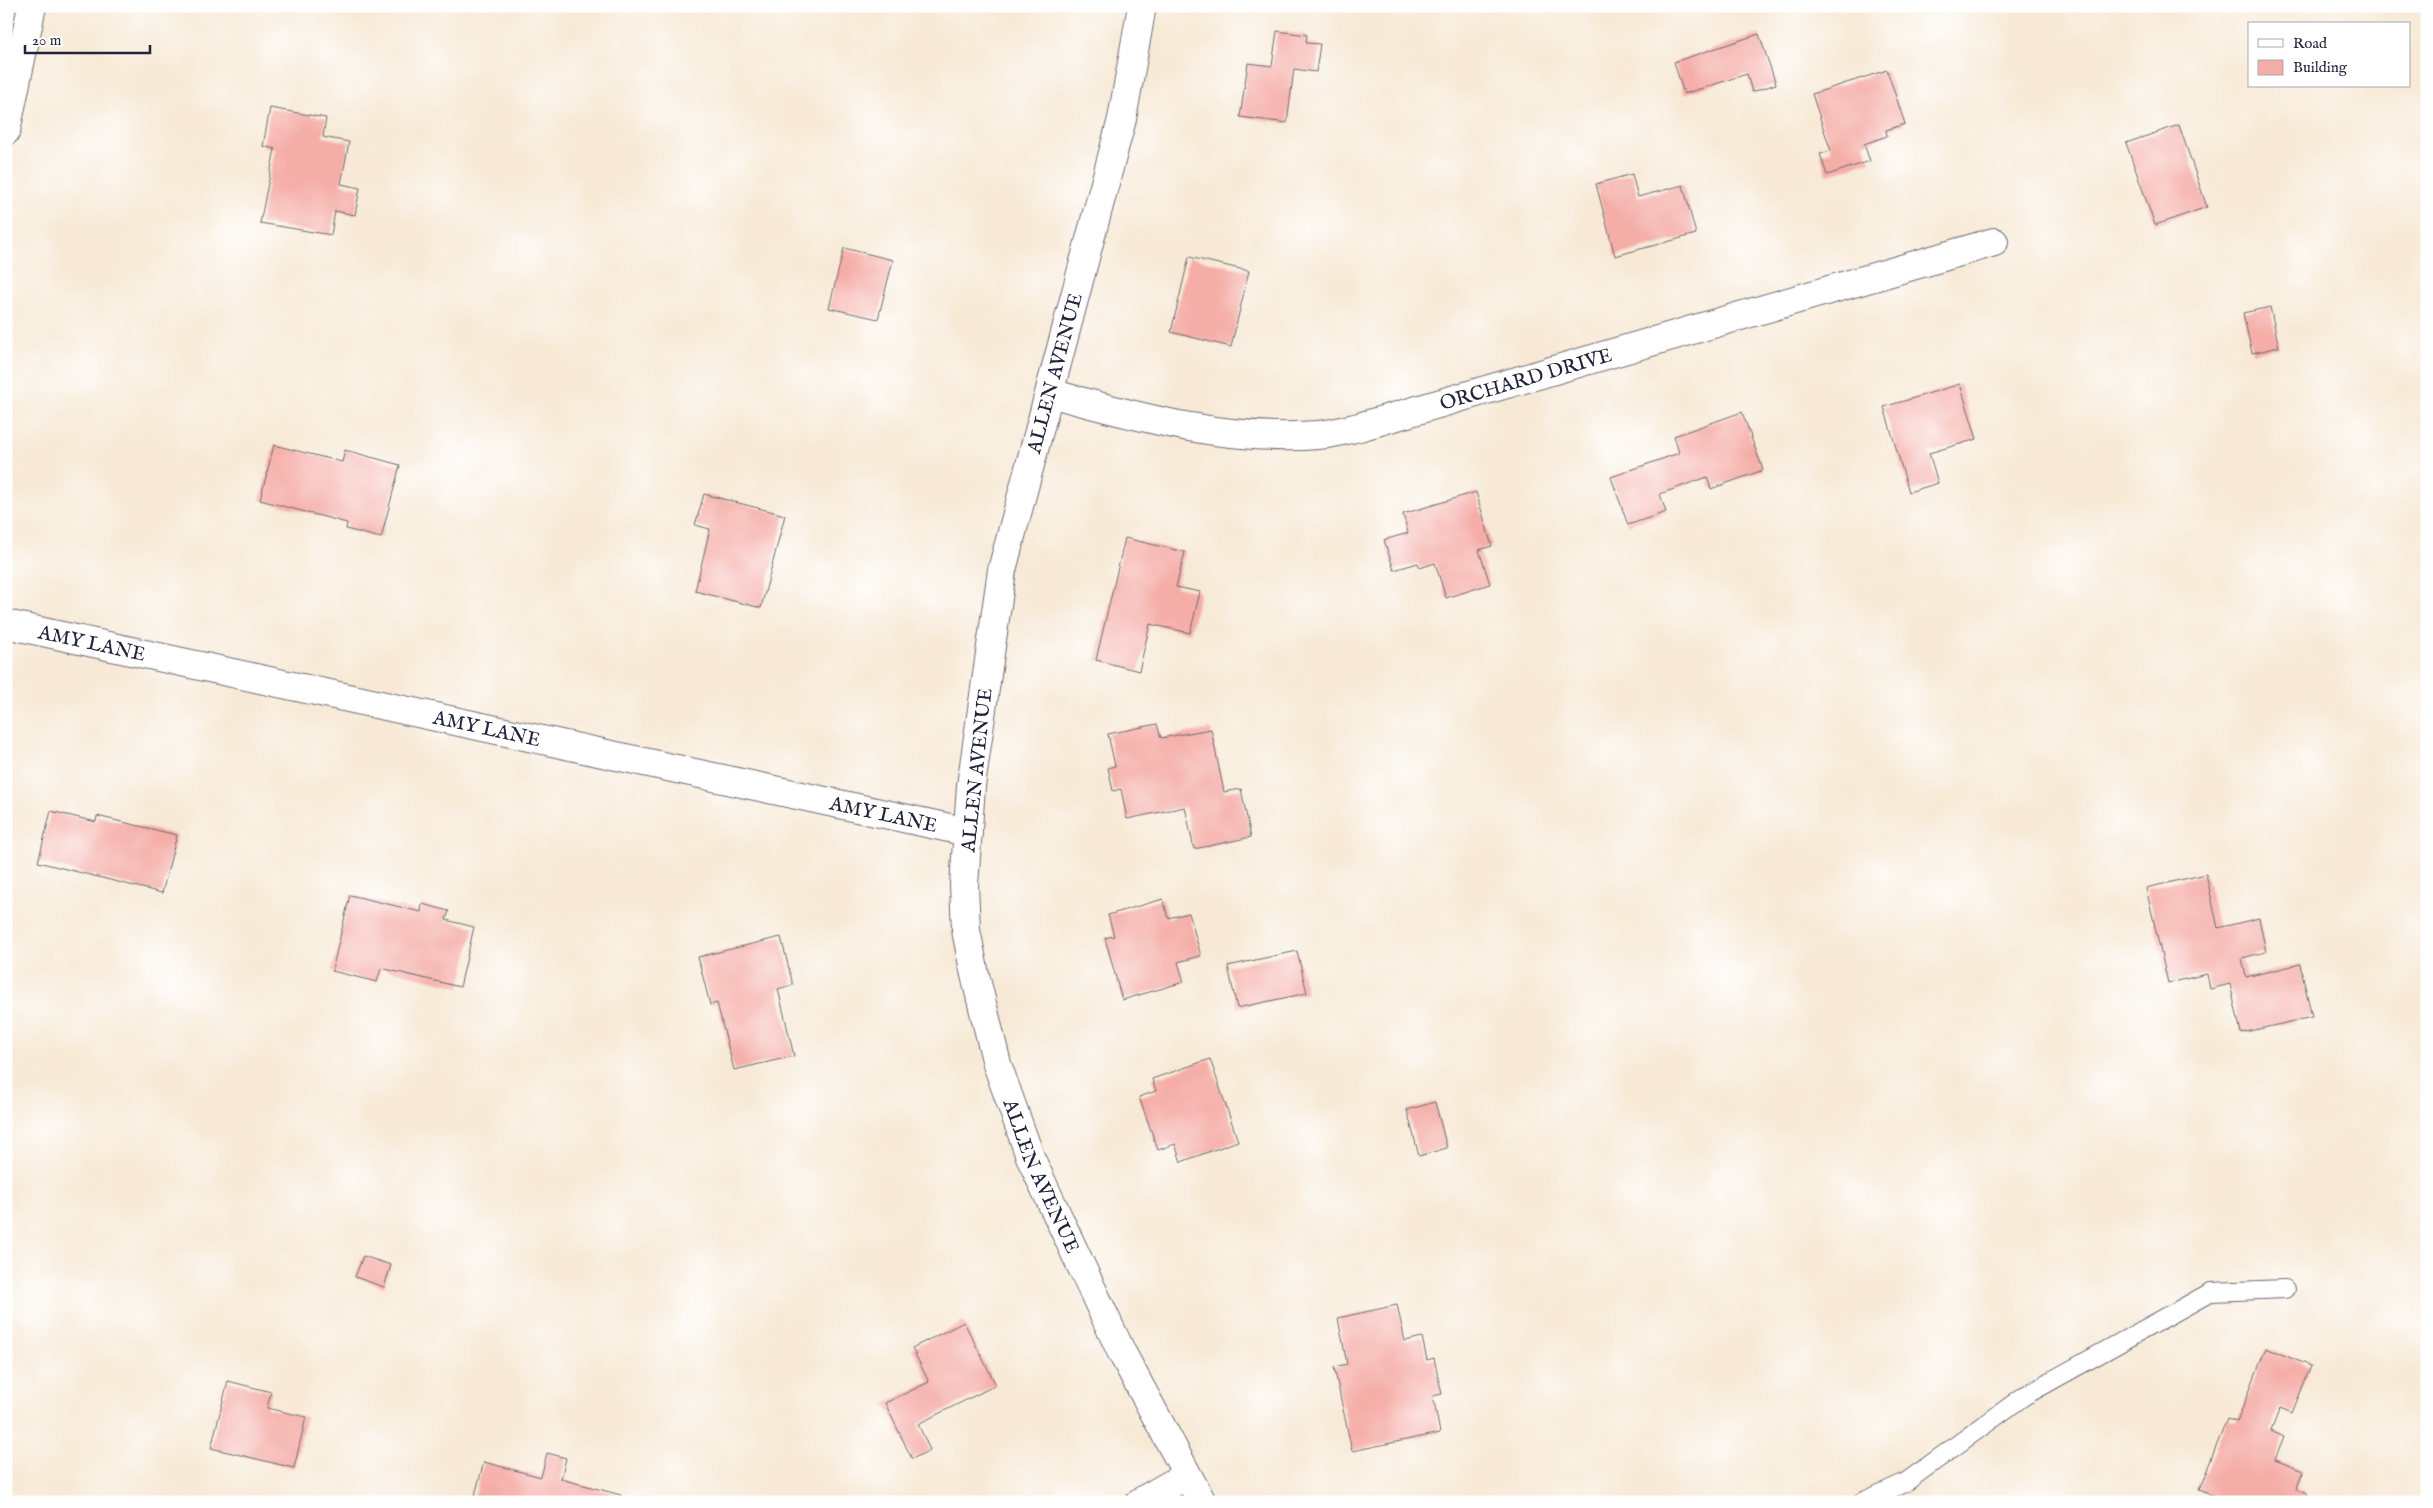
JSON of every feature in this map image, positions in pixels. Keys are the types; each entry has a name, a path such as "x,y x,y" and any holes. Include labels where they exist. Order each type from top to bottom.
{"street":[{"path":"6,132 32,6"},
{"name":"ALLEN AVENUE","path":"1142,6 1122,119 1002,570 971,786 964,886 966,930 997,1064 1030,1160 1120,1351 1202,1502"},
{"name":"ORCHARD DRIVE","path":"1050,393 1193,430 1236,435 1320,435 1359,427 1994,242"},
{"name":"AMY LANE","path":"6,624 968,832"},
{"path":"1140,1502 1187,1475"}],"lane":[{"path":"1862,1502 1906,1482 2024,1396 2211,1292 2285,1289"}],"building":[{"path":"1277,31 1307,35 1306,43 1320,44 1316,72 1294,69 1287,123 1240,117 1248,63 1272,66"},
{"path":"1759,34 1776,84 1752,92 1747,74 1684,94 1674,62"},
{"path":"1887,70 1905,124 1886,130 1887,136 1864,144 1870,161 1827,175 1820,154 1831,151 1812,94"},
{"path":"270,108 326,118 323,137 349,142 341,184 360,188 355,215 335,211 331,235 260,223 275,149 263,146"},
{"path":"2179,125 2207,207 2155,225 2126,143"},
{"path":"1632,174 1638,197 1683,185 1696,234 1615,256 1596,184"},
{"path":"844,248 893,260 878,319 829,308"},
{"path":"1189,257 1249,271 1231,347 1171,332"},
{"path":"2270,307 2279,347 2252,353 2243,313"},
{"path":"1960,384 1977,439 1929,453 1938,483 1909,492 1884,407"},
{"path":"1742,412 1763,470 1711,489 1707,477 1660,494 1666,512 1628,525 1611,477 1679,453 1674,436"},
{"path":"274,445 342,462 345,450 400,465 381,538 346,529 347,523 260,500"},
{"path":"1476,492 1492,546 1479,550 1490,584 1446,598 1435,563 1420,568 1418,563 1394,570 1384,540 1408,533 1403,514"},
{"path":"704,494 785,515 761,608 695,591 710,529 695,525"},
{"path":"1125,538 1185,552 1176,587 1200,592 1190,633 1150,624 1139,671 1096,660"},
{"path":"1157,724 1161,738 1211,729 1224,792 1241,789 1251,837 1194,849 1185,807 1127,819 1121,789 1113,791 1108,768 1115,766 1108,734"},
{"path":"51,811 96,822 97,816 177,835 162,893 38,862"},
{"path":"2206,874 2218,928 2259,918 2266,952 2242,958 2246,977 2300,964 2312,1017 2241,1033 2230,984 2210,989 2207,974 2168,983 2146,888"},
{"path":"350,895 421,912 422,904 449,911 446,920 474,927 460,987 381,968 377,982 332,971"},
{"path":"1163,899 1168,918 1189,913 1201,956 1178,962 1184,982 1122,1000 1105,938 1114,936 1108,915"},
{"path":"781,937 793,985 778,989 794,1056 734,1070 717,1003 710,1005 698,957"},
{"path":"1297,951 1307,993 1237,1008 1228,966"},
{"path":"1210,1059 1238,1141 1181,1162 1175,1144 1158,1150 1139,1097 1156,1091 1152,1079"},
{"path":"1435,1102 1447,1148 1419,1156 1407,1110"},
{"path":"363,1256 391,1265 384,1287 355,1277"},
{"path":"1397,1305 1405,1341 1422,1337 1427,1360 1434,1358 1442,1394 1433,1396 1440,1433 1352,1451 1334,1367 1347,1364 1338,1318"},
{"path":"964,1322 996,1385 918,1424 930,1450 912,1459 885,1403 929,1382 912,1348"},
{"path":"2266,1348 2311,1366 2292,1413 2280,1408 2271,1431 2284,1437 2275,1460 2303,1471 2296,1489 2307,1493 2304,1502 2229,1502 2199,1490 2227,1419 2237,1422"},
{"path":"228,1381 271,1392 267,1408 306,1417 294,1468 211,1448"},
{"path":"547,1453 566,1458 561,1479 621,1495 619,1502 473,1502 484,1462 541,1477"}]}
